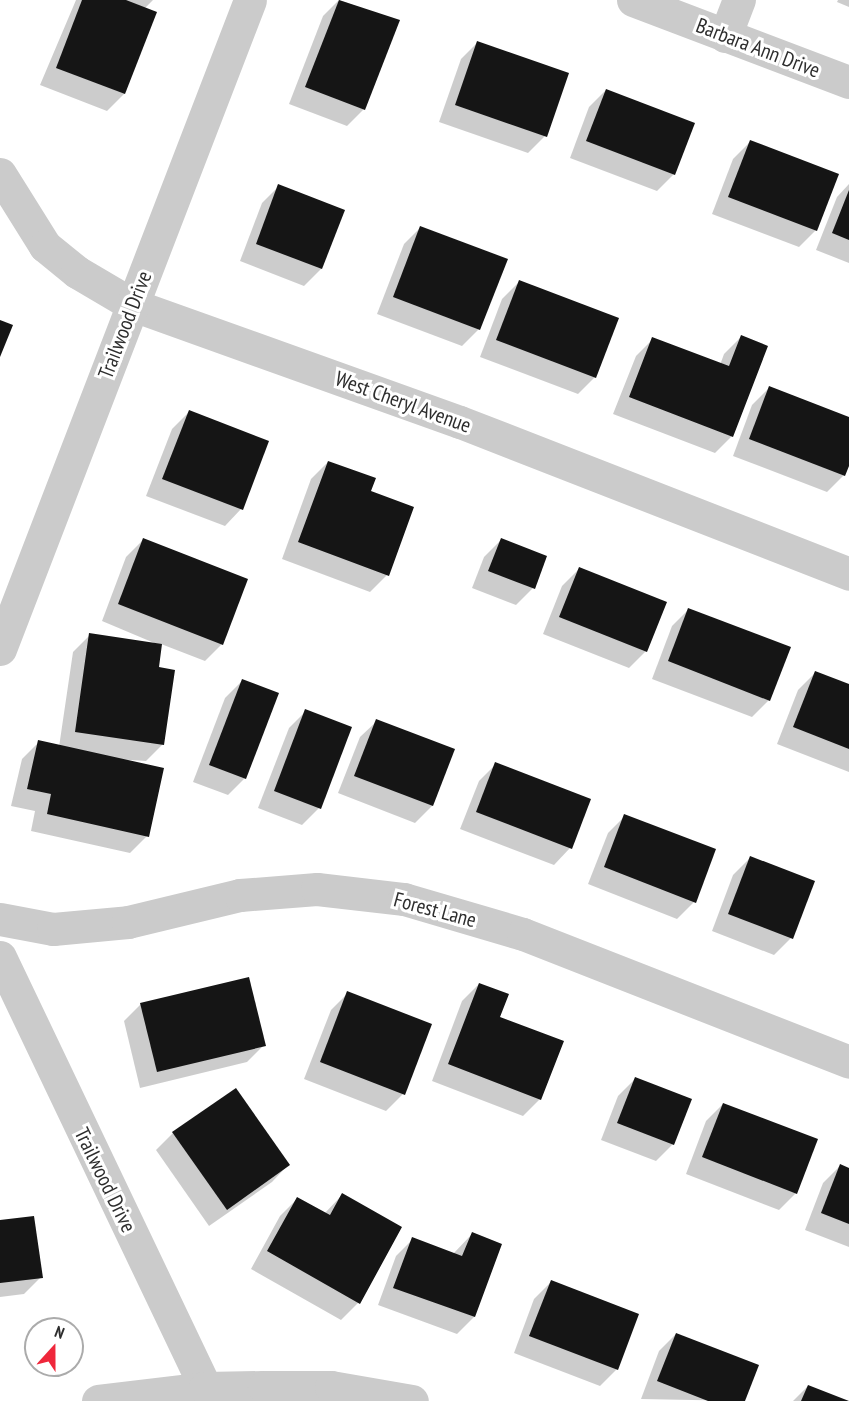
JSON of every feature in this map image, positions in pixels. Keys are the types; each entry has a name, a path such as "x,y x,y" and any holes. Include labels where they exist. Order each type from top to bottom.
{"street":[{"name":"Trailwood Drive","path":"0,649 250,0"},
{"name":"Barbara Ann Drive","path":"633,0 849,82"},
{"path":"724,36 739,0"},
{"name":"West Cheryl Avenue","path":"0,174 45,246 77,272 133,305 460,422 849,574"},
{"name":"Forest Lane","path":"0,919 53,928 128,922 240,895 317,889 404,899 523,934 849,1062"},
{"name":"Trailwood Drive","path":"0,957 209,1394"},
{"path":"98,1401 332,1387 411,1401"}],"building":[{"path":"82,0 126,0 157,12 125,94 56,68"},
{"path":"339,0 400,20 365,110 305,87"},
{"path":"477,41 569,73 547,137 455,105"},
{"path":"606,89 695,123 675,175 586,141"},
{"path":"750,140 839,174 817,231 728,197"},
{"path":"278,184 345,210 322,269 256,244"},
{"path":"849,190 849,240 832,233"},
{"path":"420,226 508,259 480,330 393,297"},
{"path":"519,280 619,318 596,378 496,340"},
{"path":"0,320 13,325 0,357"},
{"path":"741,335 768,346 733,437 629,397 652,337 729,366"},
{"path":"769,386 849,417 849,466 845,476 749,439"},
{"path":"189,410 269,441 243,510 162,479"},
{"path":"328,461 376,478 371,491 414,507 389,576 298,542"},
{"path":"143,538 248,579 223,645 118,604"},
{"path":"501,538 547,556 535,589 488,571"},
{"path":"579,567 667,602 647,652 559,617"},
{"path":"688,608 791,647 770,701 668,661"},
{"path":"89,633 162,644 159,667 175,670 164,745 75,732"},
{"path":"815,671 849,684 849,749 793,727"},
{"path":"242,679 279,693 246,779 209,765"},
{"path":"305,709 352,727 321,809 274,791"},
{"path":"376,719 455,749 433,806 354,776"},
{"path":"38,740 164,768 149,837 47,814 51,794 27,789"},
{"path":"495,762 591,799 572,849 476,812"},
{"path":"624,814 716,849 696,903 604,867"},
{"path":"750,856 815,881 793,939 728,914"},
{"path":"249,977 266,1046 157,1072 140,1003"},
{"path":"479,983 509,994 500,1017 564,1041 541,1100 448,1064"},
{"path":"347,991 432,1024 405,1095 320,1062"},
{"path":"635,1077 692,1099 674,1145 617,1123"},
{"path":"236,1088 290,1165 227,1210 172,1132"},
{"path":"723,1103 818,1139 797,1194 702,1157"},
{"path":"840,1164 849,1168 849,1224 821,1213"},
{"path":"342,1193 402,1227 360,1304 267,1251 297,1197 330,1215"},
{"path":"34,1216 43,1278 0,1283 0,1220"},
{"path":"472,1232 502,1244 475,1317 393,1288 412,1237 462,1256"},
{"path":"551,1280 639,1314 618,1370 529,1336"},
{"path":"676,1333 759,1365 745,1401 708,1401 657,1381"},
{"path":"808,1385 849,1401 801,1401"}]}
